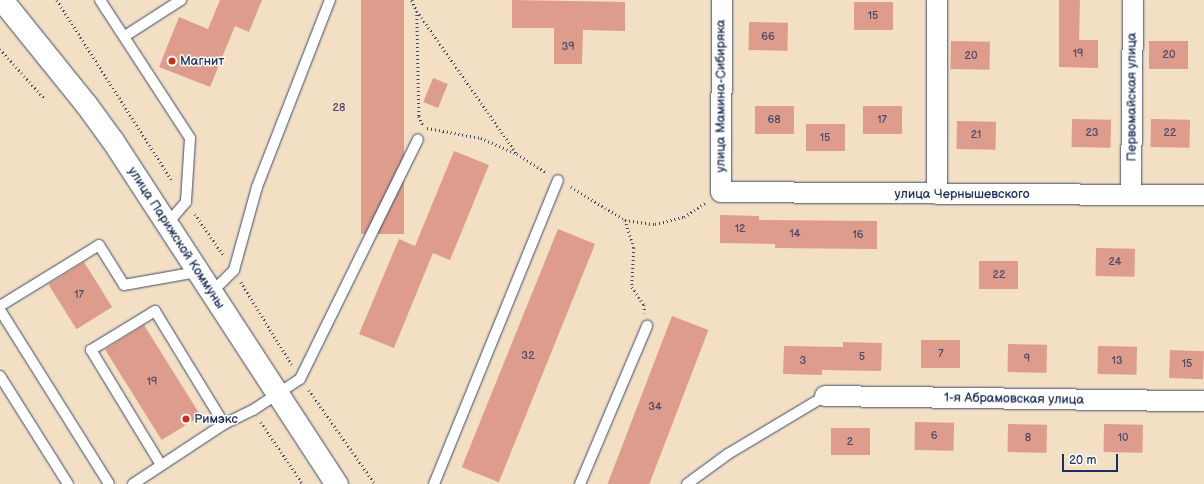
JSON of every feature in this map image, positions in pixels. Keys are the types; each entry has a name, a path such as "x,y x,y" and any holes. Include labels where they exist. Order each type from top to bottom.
{"main road":[{"name":"улица Парижской Коммуны","path":"2,0 86,104 167,224 277,395 337,484"}],"street":[{"name":"улица Мамина-Сибиряка","path":"721,192 722,0"},
{"path":"937,0 937,194"},
{"name":"Первомайская улица","path":"1131,194 1133,0"},
{"name":"улица Чернышевского","path":"721,192 1204,195"},
{"name":"1-я Абрамовская улица","path":"825,396 1204,401"}],"lane":[{"path":"100,0 190,138 186,202 167,224"},
{"path":"124,36 181,0"},
{"path":"211,293 234,270 257,187 330,0"},
{"path":"133,484 161,464 224,424 253,410 300,379 418,139"},
{"path":"434,484 558,180"},
{"path":"0,306 99,245 124,285 197,272"},
{"path":"0,310 109,484"},
{"path":"161,464 91,350 155,311 224,424"},
{"path":"580,484 647,326"},
{"path":"0,376 68,484"},
{"path":"687,484 728,454 825,396"}],"path":[{"path":"58,0 186,202 234,270 300,379 375,484"},
{"path":"412,0 418,11 517,154"},
{"path":"418,11 419,116 424,127 418,139"},
{"path":"0,49 45,99"},
{"path":"684,217 721,192"},
{"path":"625,220 634,248 632,287 644,304"},
{"path":"253,410 303,484"}],"building":[{"path":"220,0 262,0 249,32 235,26 210,87 159,67 179,17 208,29"},
{"path":"361,0 404,0 404,234 361,234"},
{"path":"512,0 625,2 625,31 583,30 582,64 554,64 554,28 512,28"},
{"path":"1059,0 1080,0 1079,40 1098,40 1098,68 1059,67"},
{"path":"854,2 893,2 893,30 854,30"},
{"path":"749,22 788,23 788,51 749,50"},
{"path":"951,41 990,42 990,70 951,69"},
{"path":"1149,41 1188,41 1188,69 1149,69"},
{"path":"433,78 448,84 438,108 423,102"},
{"path":"755,106 794,106 794,134 755,134"},
{"path":"863,106 902,106 902,134 863,134"},
{"path":"1072,119 1111,120 1111,148 1072,147"},
{"path":"1151,119 1190,120 1190,148 1151,147"},
{"path":"957,121 996,122 996,150 957,149"},
{"path":"806,124 845,124 845,151 806,151"},
{"path":"454,151 489,165 450,260 433,253 394,348 359,334 399,239 415,246"},
{"path":"720,215 759,216 759,220 877,221 877,249 775,248 775,244 720,243"},
{"path":"558,229 595,244 499,482 462,467"},
{"path":"1096,248 1135,249 1135,277 1096,276"},
{"path":"979,261 1018,261 1018,289 979,289"},
{"path":"84,262 112,307 76,329 48,284"},
{"path":"672,316 708,330 649,484 608,484"},
{"path":"144,325 201,416 162,440 105,349"},
{"path":"921,340 960,340 960,368 921,368"},
{"path":"843,342 882,343 881,371 822,370 822,375 783,374 784,346 843,347"},
{"path":"1008,344 1047,345 1047,373 1008,372"},
{"path":"1098,346 1137,347 1137,375 1098,374"},
{"path":"1170,350 1204,351 1203,379 1169,378"},
{"path":"915,422 954,423 954,451 915,450"},
{"path":"1008,424 1047,425 1047,453 1008,452"},
{"path":"1104,424 1143,425 1143,453 1104,452"},
{"path":"831,428 870,428 870,455 831,455"}],"place":[{"name":"Магнит","path":"172,61"},
{"name":"Римэкс","path":"186,419"}]}
